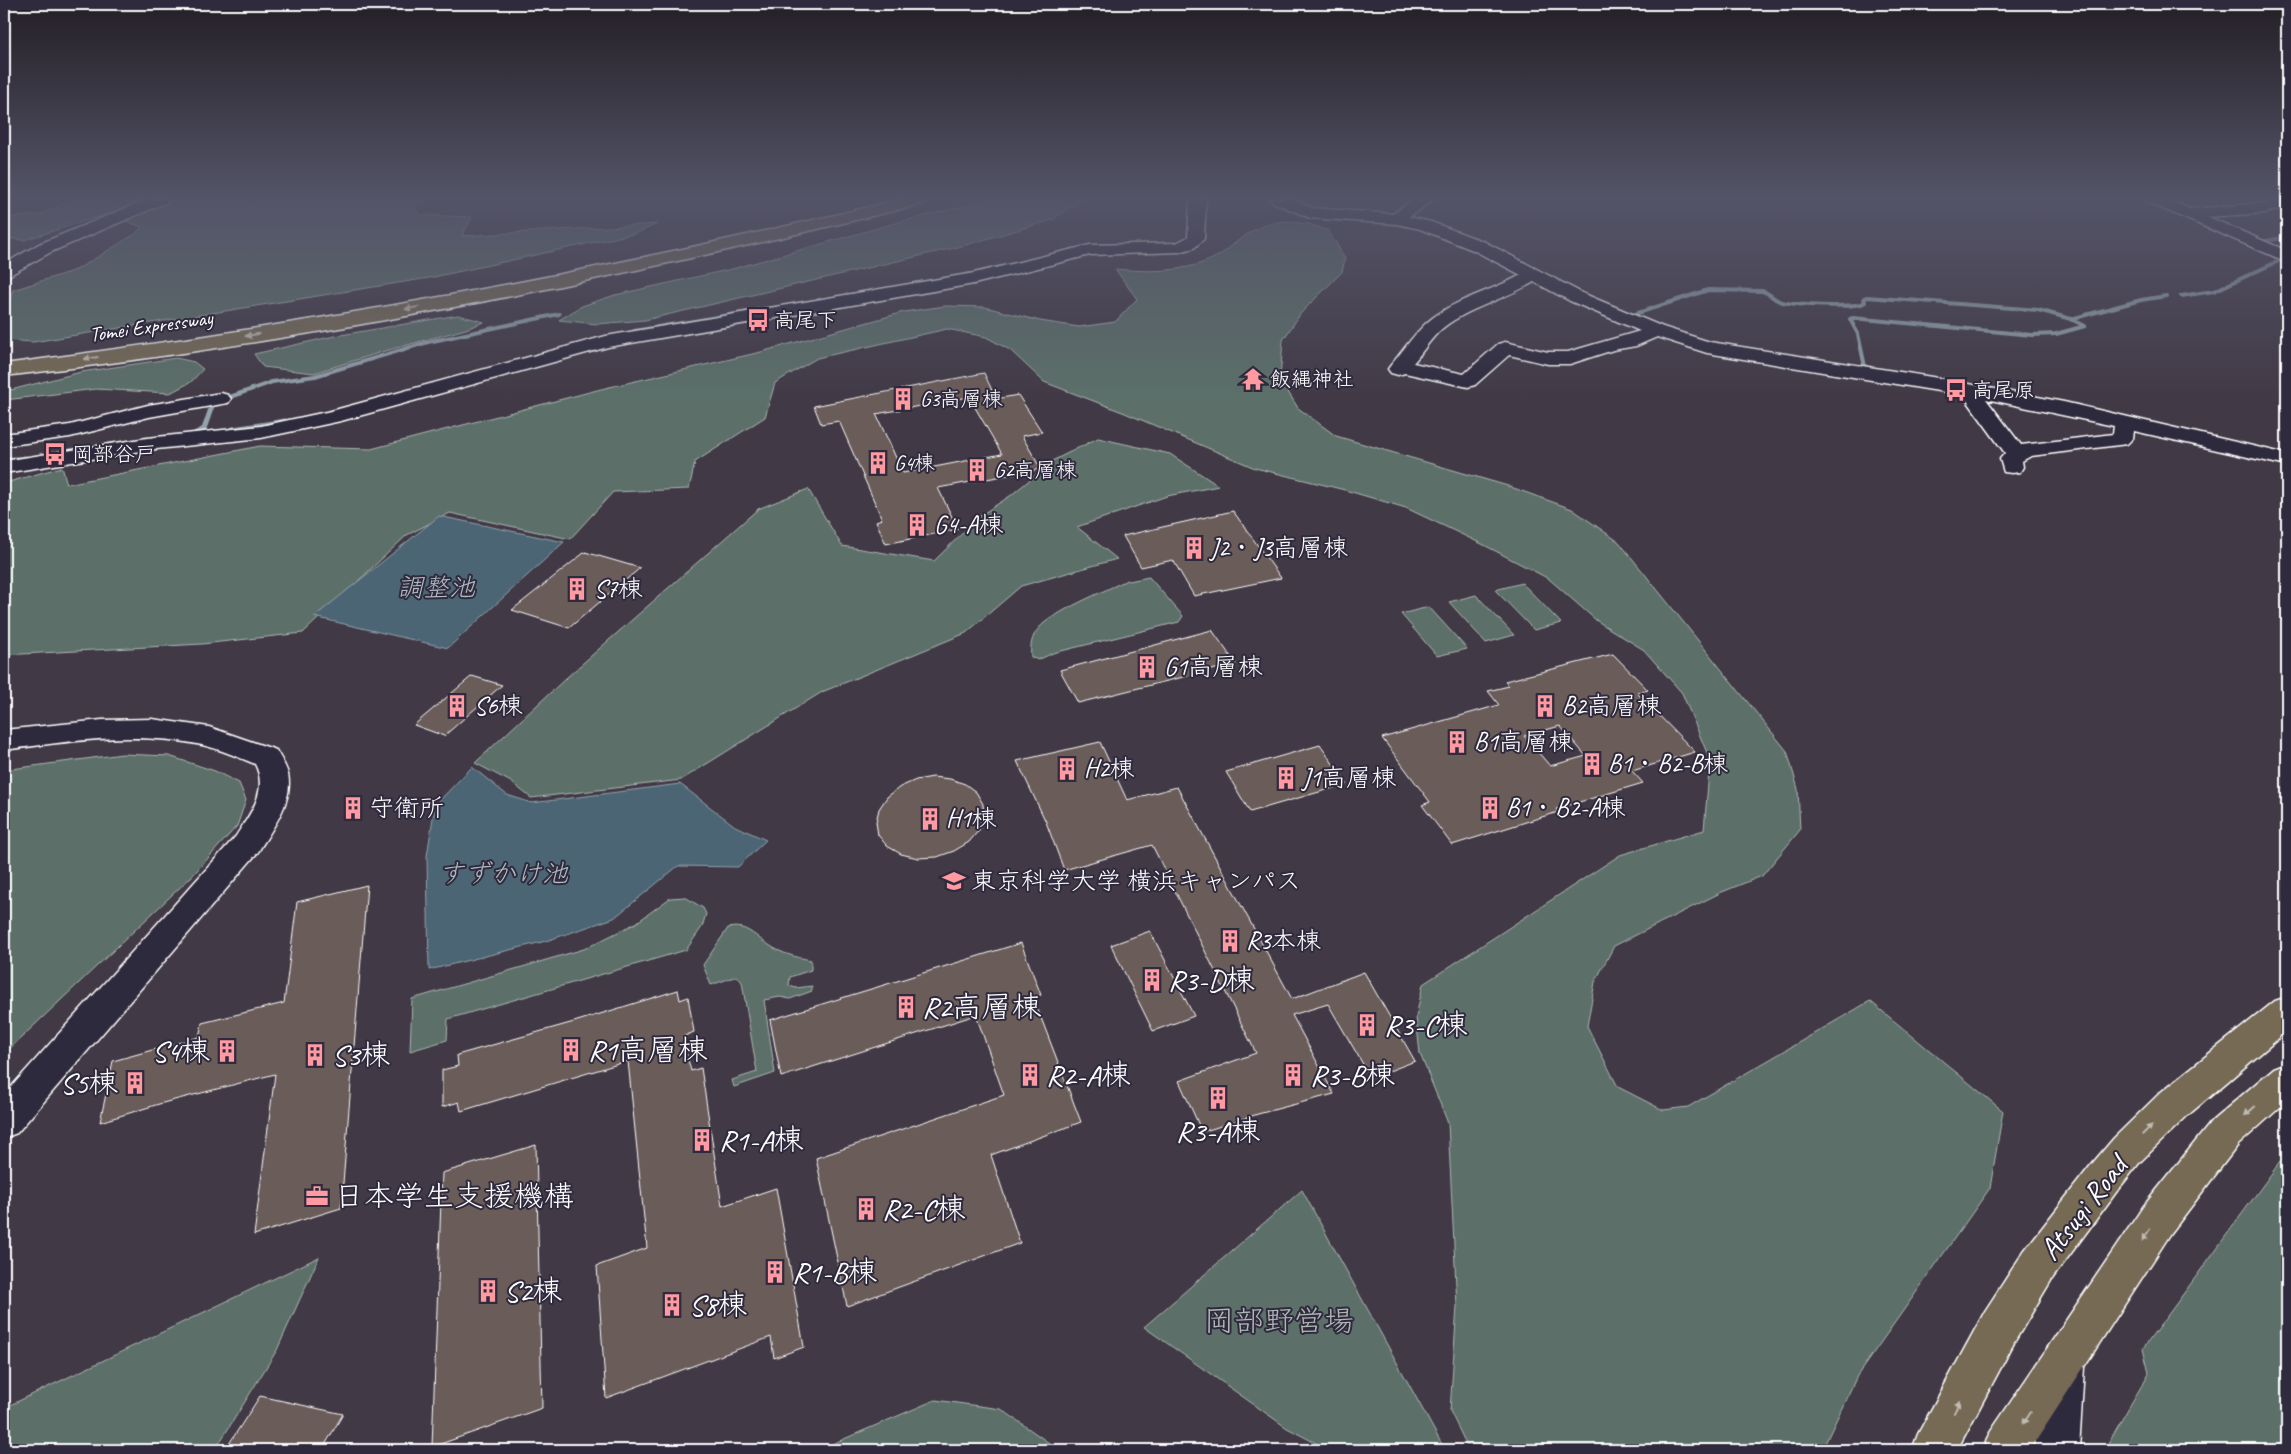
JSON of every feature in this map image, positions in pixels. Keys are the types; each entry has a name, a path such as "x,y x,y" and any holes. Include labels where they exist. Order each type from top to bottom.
{"highway":[{"name":"Tomei Expressway","path":"9,362 444,288 554,267"},
{"name":"Tomei Expressway","path":"9,362 211,341 453,301 620,267"},
{"name":"Atsugi Road","path":"1934,1450 2000,1326 2038,1265 2104,1178 2127,1150 2174,1104 2287,1011"},
{"path":"2005,1450 2157,1220 2188,1178 2225,1134 2287,1079"}],"street":[{"path":"4,467 147,444 261,432 334,417 575,350 629,337 988,276 1023,267"},
{"path":"1518,267 1576,298 1656,332 1716,349 1970,390 2125,421 2287,460"},
{"path":"1533,275 1509,289 1465,307 1436,324 1400,368 1468,381 1505,348 1548,358 1570,358 1610,344 1636,340 1656,332"},
{"path":"1970,390 2003,438 2014,460 2045,447 2120,440 2125,421"},
{"path":"4,440 70,431 148,411 222,397 212,438"},
{"path":"98,424 98,453"},
{"path":"4,740 108,729 160,729 201,735 266,757 274,775 274,794 264,818 246,844 4,1121"},
{"path":"2057,1450 2064,1363"}],"green space":[{"path":"81,267 481,267 429,278 33,342 4,340 4,316 13,290"},
{"path":"740,267 873,267 645,320 597,324 559,320 582,306 615,295"},
{"path":"1343,267 1342,272 1301,313 1283,340 1280,379 1298,408 1336,436 1508,486 1572,509 1619,542 1787,751 1798,789 1800,830 1762,876 1722,892 1614,946 1595,982 1587,1026 1618,1087 1663,1110 1688,1107 1870,1001 2003,1111 1990,1188 1857,1376 1822,1450 1469,1450 1450,1411 1457,1306 1448,1123 1420,1054 1416,1017 1423,984 1620,855 1704,830 1710,760 1682,693 1644,650 1597,621 1549,579 1484,545 1406,508 1345,490 1255,468 1125,413 1044,382 1010,350 986,337 947,329 817,358 775,383 765,417 695,462 689,489 613,492 570,539 450,513 407,535 303,633 202,644 4,655 5,483 62,467 67,484 260,446 371,449 601,389 761,352 904,312 945,306 985,307 1040,321 1079,327 1115,322 1137,299 1115,269 1155,271 1181,268"},
{"path":"458,315 484,322 466,329 314,373 263,367 254,354 335,336"},
{"path":"176,358 194,362 203,369 191,382 170,393 96,389 5,400 7,391 81,372"},
{"path":"1098,438 1170,454 1219,486 1167,496 1077,527 1117,559 1021,586 966,633 822,692 681,780 531,798 511,782 475,763 566,678 758,509 808,489 842,546 934,561 981,515 1010,496 1054,460"},
{"path":"1149,577 1183,616 1179,622 1053,653 1038,660 1031,657 1033,638 1036,631 1045,622 1067,609 1127,580"},
{"path":"1522,583 1561,623 1534,630 1495,590"},
{"path":"1476,595 1514,635 1486,643 1449,602"},
{"path":"1429,607 1467,649 1437,656 1401,614"},
{"path":"122,754 169,756 215,771 239,783 246,800 237,826 192,876 4,1054 4,770"},
{"path":"685,897 703,908 706,914 702,927 686,950 448,1019 447,1040 410,1051 412,999 584,949 636,923 670,898"},
{"path":"735,927 749,931 779,951 811,960 811,970 790,977 789,986 796,988 812,986 812,991 790,999 780,997 764,1000 775,1073 734,1087 732,1080 757,1072 742,982 737,976 711,985 703,965 728,928"},
{"path":"2285,1155 2287,1157 2287,1450 2104,1450 2149,1373 2143,1349"},
{"name":"岡部野営場","path":"1302,1190 1445,1450 1329,1450 1287,1428 1144,1327"},
{"path":"319,1257 277,1350 215,1450 4,1450 4,1408"},
{"path":"935,1400 1001,1409 1059,1450 823,1450 823,1448"}],"water":[{"name":"調整池","path":"439,516 564,542 448,648 314,617"},
{"name":"すずかけ池","path":"472,767 507,795 532,803 680,784 735,826 766,840 738,867 678,866 614,918 546,941 429,970 427,856 435,805"}],"building":[{"path":"984,373 996,399 1018,395 1042,432 1022,436 1041,469 938,488 958,529 886,544 876,521 882,519 839,421 821,424 814,406","holes":["969,397 1002,454 903,473 876,414"]},
{"name":"J2・J3高層棟","path":"1233,511 1281,578 1194,596 1173,560 1141,567 1123,536"},
{"name":"S7棟","path":"585,552 640,568 569,628 512,610"},
{"name":"G1高層棟","path":"1212,630 1236,664 1078,703 1060,670"},
{"path":"1613,654 1648,690 1637,693 1695,752 1632,771 1643,783 1556,809 1558,812 1452,845 1422,805 1430,802 1382,738 1499,705 1488,691 1509,686 1505,681","holes":["1560,726 1586,756 1550,766 1524,736"]},
{"name":"S6棟","path":"472,676 502,685 444,736 414,725"},
{"path":"1100,742 1127,800 1177,787 1292,999 1364,972 1415,1061 1371,1078 1328,1004 1292,1015 1334,1094 1258,1114 1202,1132 1179,1081 1256,1053 1152,845 1064,870 1046,822 1017,761"},
{"name":"J1高層棟","path":"1320,745 1347,784 1250,812 1226,772"},
{"name":"H1棟","path":"933,777 950,779 965,784 976,792 983,804 984,817 979,830 969,842 954,851 937,857 918,858 901,854 887,846 878,835 876,822 879,809 887,797 900,787 916,780"},
{"name":"S3棟","path":"367,885 341,1208 254,1235 275,1074 159,1104 100,1122 113,1061 199,1037 202,1023 284,1003 297,902"},
{"name":"R3-D棟","path":"1150,931 1194,1016 1153,1031 1111,945"},
{"path":"1021,943 1041,995 1033,997 1081,1122 991,1155 1020,1243 847,1306 816,1158 1004,1095 976,1015 781,1077 770,1020"},
{"path":"678,990 680,1000 688,997 694,1032 682,1037 691,1071 701,1068 722,1206 776,1188 804,1347 774,1358 771,1337 606,1398 597,1266 647,1248 628,1061 461,1111 459,1102 442,1107 442,1070 458,1066 457,1055"},
{"name":"S2棟","path":"536,1145 542,1408 432,1447 442,1173"},
{"path":"260,1396 343,1414 322,1450 225,1450"}],"waterway":[{"path":"2181,296 2214,291 2266,267"},
{"path":"1632,315 1708,290 1762,291 1779,301 1809,305 1837,306 1860,304 1865,302 1864,298 1867,297 2038,310 2071,319"},
{"path":"2071,319 2141,300 2166,296"},
{"path":"634,331 772,308"},
{"path":"230,397 272,382 315,376 428,342 559,314"},
{"path":"1865,367 1858,334 1850,319 1853,318 2032,335 2056,334 2085,326 2071,319"},
{"path":"196,433 204,429 213,403"},
{"path":"233,429 285,421"},
{"path":"4,460 26,458"}],"place":[{"name":"高尾下","path":"758,320"},
{"name":"飯縄神社","path":"1253,379"},
{"name":"高尾原","path":"1956,390"},
{"name":"G3高層棟","path":"903,399"},
{"name":"岡部谷戸","path":"55,454"},
{"name":"G4棟","path":"878,463"},
{"name":"G2高層棟","path":"977,470"},
{"name":"G4-A棟","path":"917,525"},
{"name":"J2・J3高層棟","path":"1194,548"},
{"name":"S7棟","path":"577,589"},
{"name":"G1高層棟","path":"1147,667"},
{"name":"S6棟","path":"457,706"},
{"name":"B2高層棟","path":"1545,706"},
{"name":"B1高層棟","path":"1457,742"},
{"name":"B1・B2-B棟","path":"1592,764"},
{"name":"H2棟","path":"1067,769"},
{"name":"J1高層棟","path":"1286,778"},
{"name":"守衛所","path":"353,808"},
{"name":"B1・B2-A棟","path":"1490,808"},
{"name":"H1棟","path":"930,819"},
{"name":"東京科学大学 横浜キャンパス","path":"954,881"},
{"name":"R3本棟","path":"1230,941"},
{"name":"R3-D棟","path":"1152,980"},
{"name":"R2高層棟","path":"906,1007"},
{"name":"R3-C棟","path":"1367,1025"},
{"name":"R1高層棟","path":"571,1050"},
{"name":"S4棟","path":"227,1051"},
{"name":"S3棟","path":"315,1055"},
{"name":"R2-A棟","path":"1030,1075"},
{"name":"R3-B棟","path":"1293,1075"},
{"name":"S5棟","path":"135,1083"},
{"name":"R3-A棟","path":"1218,1098"},
{"name":"R1-A棟","path":"702,1140"},
{"name":"日本学生支援機構","path":"317,1196"},
{"name":"R2-C棟","path":"866,1209"},
{"name":"R1-B棟","path":"775,1272"},
{"name":"S2棟","path":"488,1291"},
{"name":"S8棟","path":"672,1305"}]}
